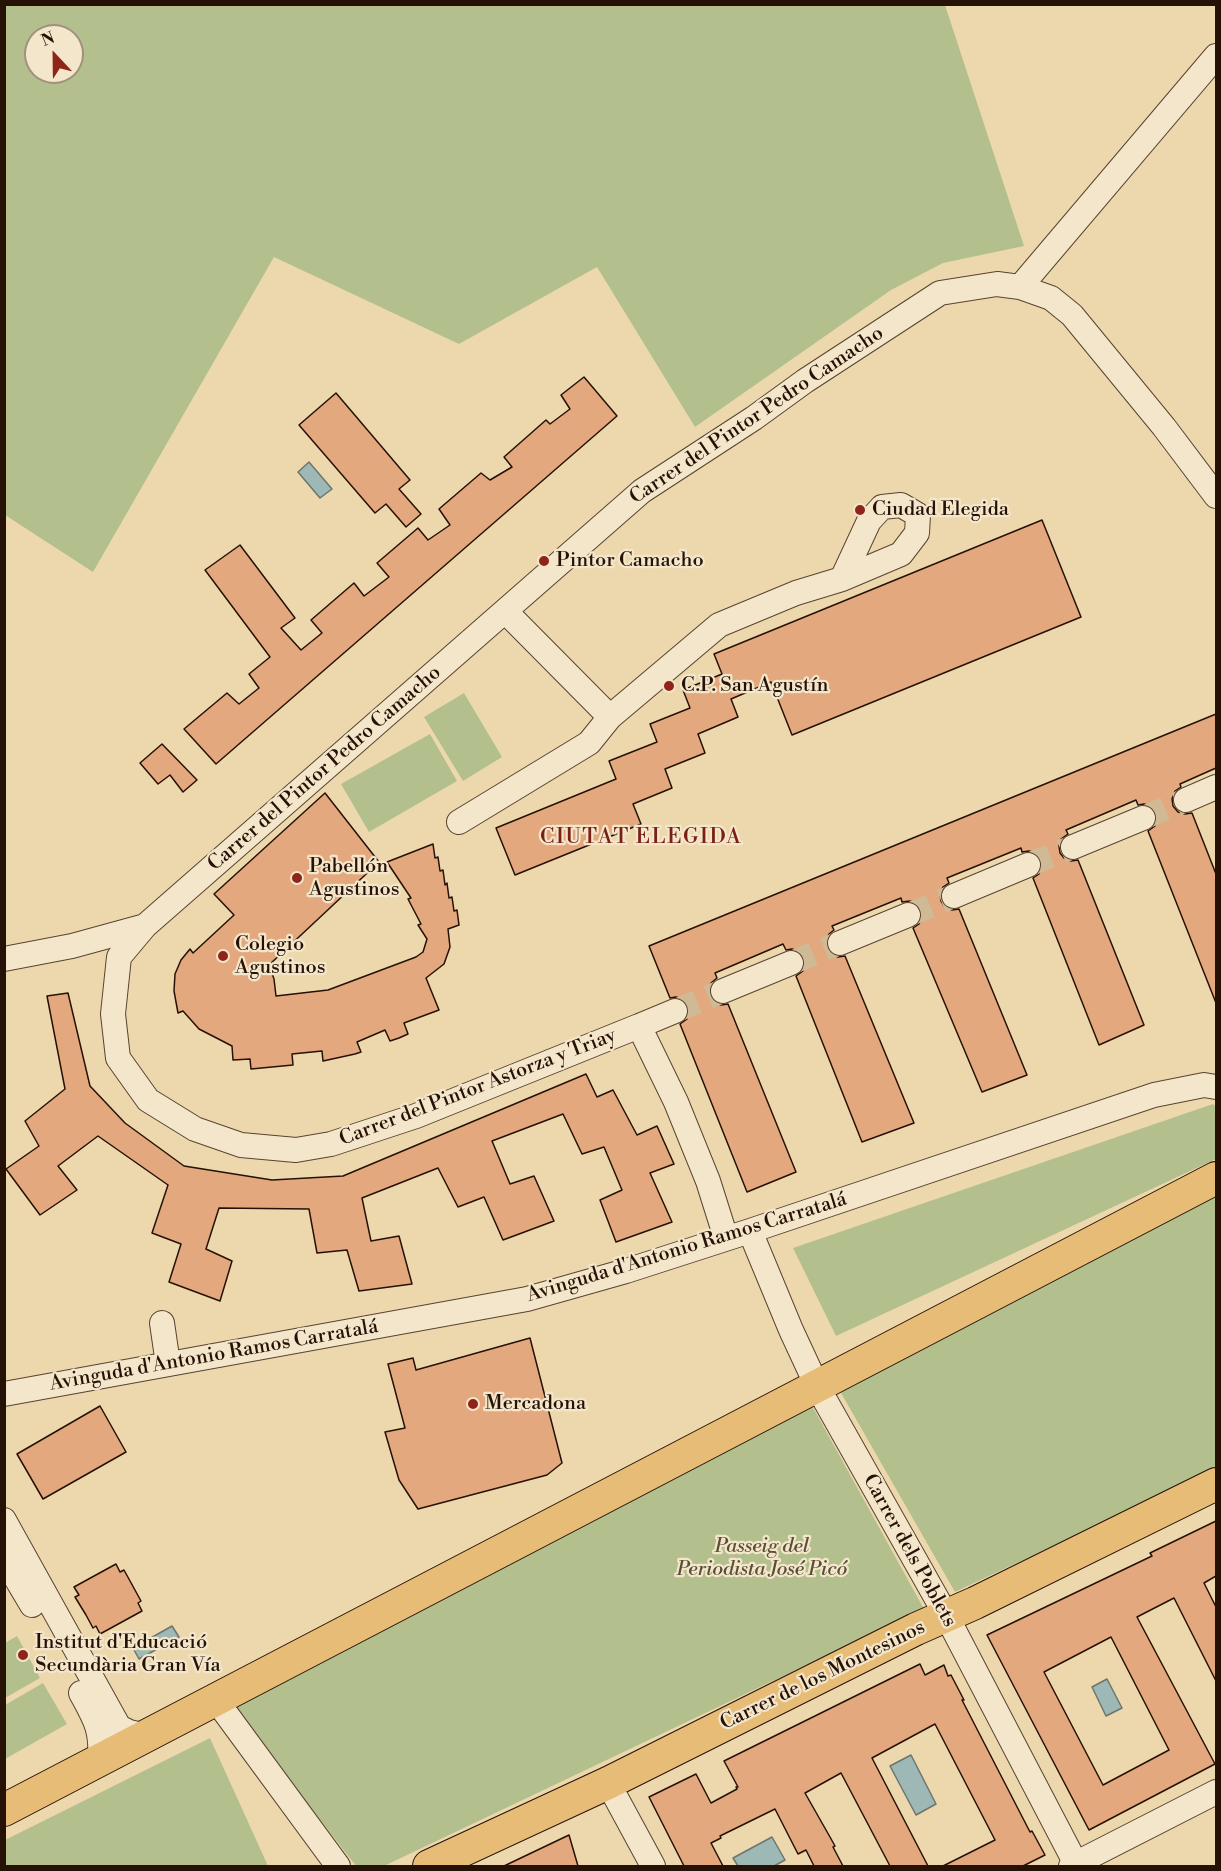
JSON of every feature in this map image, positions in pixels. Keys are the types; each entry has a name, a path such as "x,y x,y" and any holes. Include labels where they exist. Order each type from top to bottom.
{"main road":[{"path":"4,1810 1216,1178"},
{"name":"Carrer de los Montesinos","path":"429,1866 608,1783 1216,1484"}],"street":[{"path":"1020,287 1216,56"},
{"name":"Carrer del Pintor Pedro Camacho","path":"145,926 642,491 940,293 997,284 1020,287 1051,298 1072,315 1164,427 1216,496"},
{"path":"459,822 589,743 610,717 719,625 796,593 842,579"},
{"path":"506,612 610,717"},
{"path":"1186,800 1216,787"},
{"path":"1072,847 1143,818"},
{"path":"954,896 1028,865"},
{"path":"840,943 908,915"},
{"path":"4,959 72,946 145,926"},
{"path":"72,946 119,957 145,926"},
{"name":"Carrer del Pintor Astorza y Triay","path":"119,957 113,1014 118,1058 148,1100 195,1130 241,1145 296,1150 331,1144 416,1116 639,1026 676,1102 708,1181 726,1239"},
{"path":"723,991 791,963"},
{"path":"639,1026 675,1011"},
{"name":"Avinguda d'Antonio Ramos Carratalá","path":"4,1394 527,1299 726,1239 1154,1095 1204,1085 1216,1087"},
{"name":"Carrer dels Poblets","path":"750,1231 817,1386 946,1615 1075,1866"},
{"path":"162,1323 168,1364"},
{"path":"4,1521 119,1727 146,1736"},
{"path":"4,1558 94,1718 101,1735 100,1759"},
{"path":"216,1700 338,1866"},
{"path":"608,1783 653,1866"},
{"path":"1075,1866 1216,1792"}],"green space":[{"path":"4,5 945,5 1024,246 943,263 891,290 695,427 597,267 459,344 274,257 93,572 5,515"},
{"path":"464,693 502,757 463,781 424,717"},
{"path":"430,734 457,781 369,832 341,784"},
{"path":"1213,1104 1216,1107 1216,1159 836,1336 793,1248"},
{"path":"1216,1188 1216,1469 955,1592 841,1393 879,1365"},
{"name":"Passeig del Periodista José Picó","path":"810,1402 924,1609 384,1866 356,1866 231,1705"},
{"path":"17,1636 40,1678 5,1698 5,1643"},
{"path":"43,1683 67,1724 5,1759 5,1705"},
{"path":"210,1738 268,1866 5,1866 5,1840"}],"water":[{"path":"309,462 332,489 320,498 298,472"},
{"path":"172,1626 179,1637 139,1659 133,1648"},
{"path":"1107,1679 1122,1708 1106,1716 1092,1687"},
{"path":"911,1755 936,1804 916,1815 890,1766"},
{"path":"772,1837 785,1860 774,1866 738,1866 733,1858"}],"building":[{"path":"584,377 617,416 216,764 184,729 227,693 239,704 259,688 249,674 270,657 205,570 240,545 295,618 281,628 301,650 322,633 311,620 354,583 364,596 389,577 377,563 418,528 428,540 450,525 439,509 481,473 490,480 512,467 504,457 546,420 550,424 570,409 561,395"},
{"path":"336,393 410,480 399,489 421,514 406,527 386,504 375,513 299,425"},
{"path":"1042,520 1081,617 792,735 771,682 731,699 738,717 698,734 705,753 665,769 672,788 633,804 641,824 515,875 496,828 616,779 609,761 657,742 650,724 690,708 683,690 722,674 714,654"},
{"path":"1216,714 1216,768 1180,784 1181,787 1175,791 1172,799 1173,806 1178,812 1192,813 1216,874 1216,1003 1148,831 1155,826 1156,813 1151,806 1138,805 1136,800 1066,830 1068,834 1061,839 1059,846 1064,858 1071,861 1078,860 1144,1025 1099,1045 1033,878 1039,874 1042,867 1041,860 1036,853 1022,852 1021,848 947,878 949,883 943,887 940,894 945,907 952,910 959,909 1027,1075 982,1092 913,928 919,924 922,917 917,904 910,901 902,902 901,898 832,926 834,930 826,941 827,949 832,955 845,956 914,1123 862,1142 796,976 803,971 805,964 804,957 799,951 786,950 783,944 715,973 717,978 711,983 710,996 715,1003 728,1004 796,1172 747,1192 680,1024 687,1019 688,1006 683,999 670,998 649,946"},
{"path":"162,744 197,780 183,792 170,775 158,784 140,763"},
{"name":"Colegio Agustinos","path":"325,793 379,862 269,965 276,996 328,990 416,957 423,952 427,939 418,925 421,924 408,899 411,898 387,862 433,844 435,858 438,857 445,885 447,883 449,898 452,897 454,911 457,910 459,925 448,929 450,947 444,964 426,978 439,1010 404,1023 408,1034 399,1038 390,1041 385,1030 357,1042 361,1052 355,1054 323,1061 322,1051 292,1054 293,1065 251,1069 250,1059 233,1060 232,1046 199,1029 183,1011 178,1013 174,991 175,974 181,960 190,949 193,953 234,915 214,894"},
{"path":"68,993 90,1086 125,1123 184,1166 272,1180 343,1176 586,1074 597,1097 613,1090 637,1135 657,1126 674,1164 650,1173 672,1222 616,1242 600,1200 622,1190 604,1147 582,1154 563,1114 492,1141 510,1184 534,1176 554,1221 503,1240 484,1197 458,1207 438,1168 362,1198 371,1241 399,1236 412,1284 359,1291 347,1250 317,1253 309,1209 219,1208 206,1249 232,1261 220,1301 169,1282 181,1244 152,1233 168,1185 98,1136 58,1166 77,1190 40,1215 6,1169 39,1146 25,1121 65,1089 47,996"},
{"name":"Mercadona","path":"530,1338 562,1463 547,1475 418,1509 399,1480 385,1432 405,1428 388,1364 413,1358 416,1370"},
{"path":"100,1406 126,1452 43,1499 17,1454"},
{"path":"1216,1521 1216,1576 1204,1583 1216,1607 1216,1681 1174,1598 1137,1617 1215,1764 1089,1830 987,1635 1152,1556 1150,1553","holes":["1111,1637 1169,1750 1103,1785 1044,1672"]},
{"path":"116,1564 120,1572 124,1570 141,1601 138,1603 142,1611 100,1634 96,1626 93,1628 75,1597 79,1595 74,1587"},
{"path":"920,1664 925,1675 944,1665 948,1676 951,1675 1030,1832 1032,1831 1045,1855 1023,1866 943,1866 995,1840 935,1724 872,1758 928,1866 890,1866 841,1773 805,1793 835,1846 833,1847 843,1866 814,1866 806,1850 798,1854 775,1809 720,1836 721,1838 711,1843 723,1866 684,1866 649,1797 696,1774 711,1803 738,1787 724,1761"},
{"path":"569,1835 578,1866 504,1866"}],"tunnel":[{"path":"1143,818 1186,800"},
{"path":"1028,865 1073,847"},
{"path":"908,915 954,896"},
{"path":"791,963 840,943"},
{"path":"675,1011 723,991"}],"place":[{"name":"Ciudad Elegida","path":"860,510"},
{"name":"Pintor Camacho","path":"544,561"},
{"name":"C.P. San Agustín","path":"669,686"},
{"name":"Pabellón Agustinos","path":"297,878"},
{"name":"Colegio Agustinos","path":"223,956"},
{"name":"Mercadona","path":"473,1404"},
{"name":"Institut d'Educació Secundària Gran Vía","path":"23,1655"}],"district":[{"name":"CIUTAT ELEGIDA","path":"641,838"}]}
